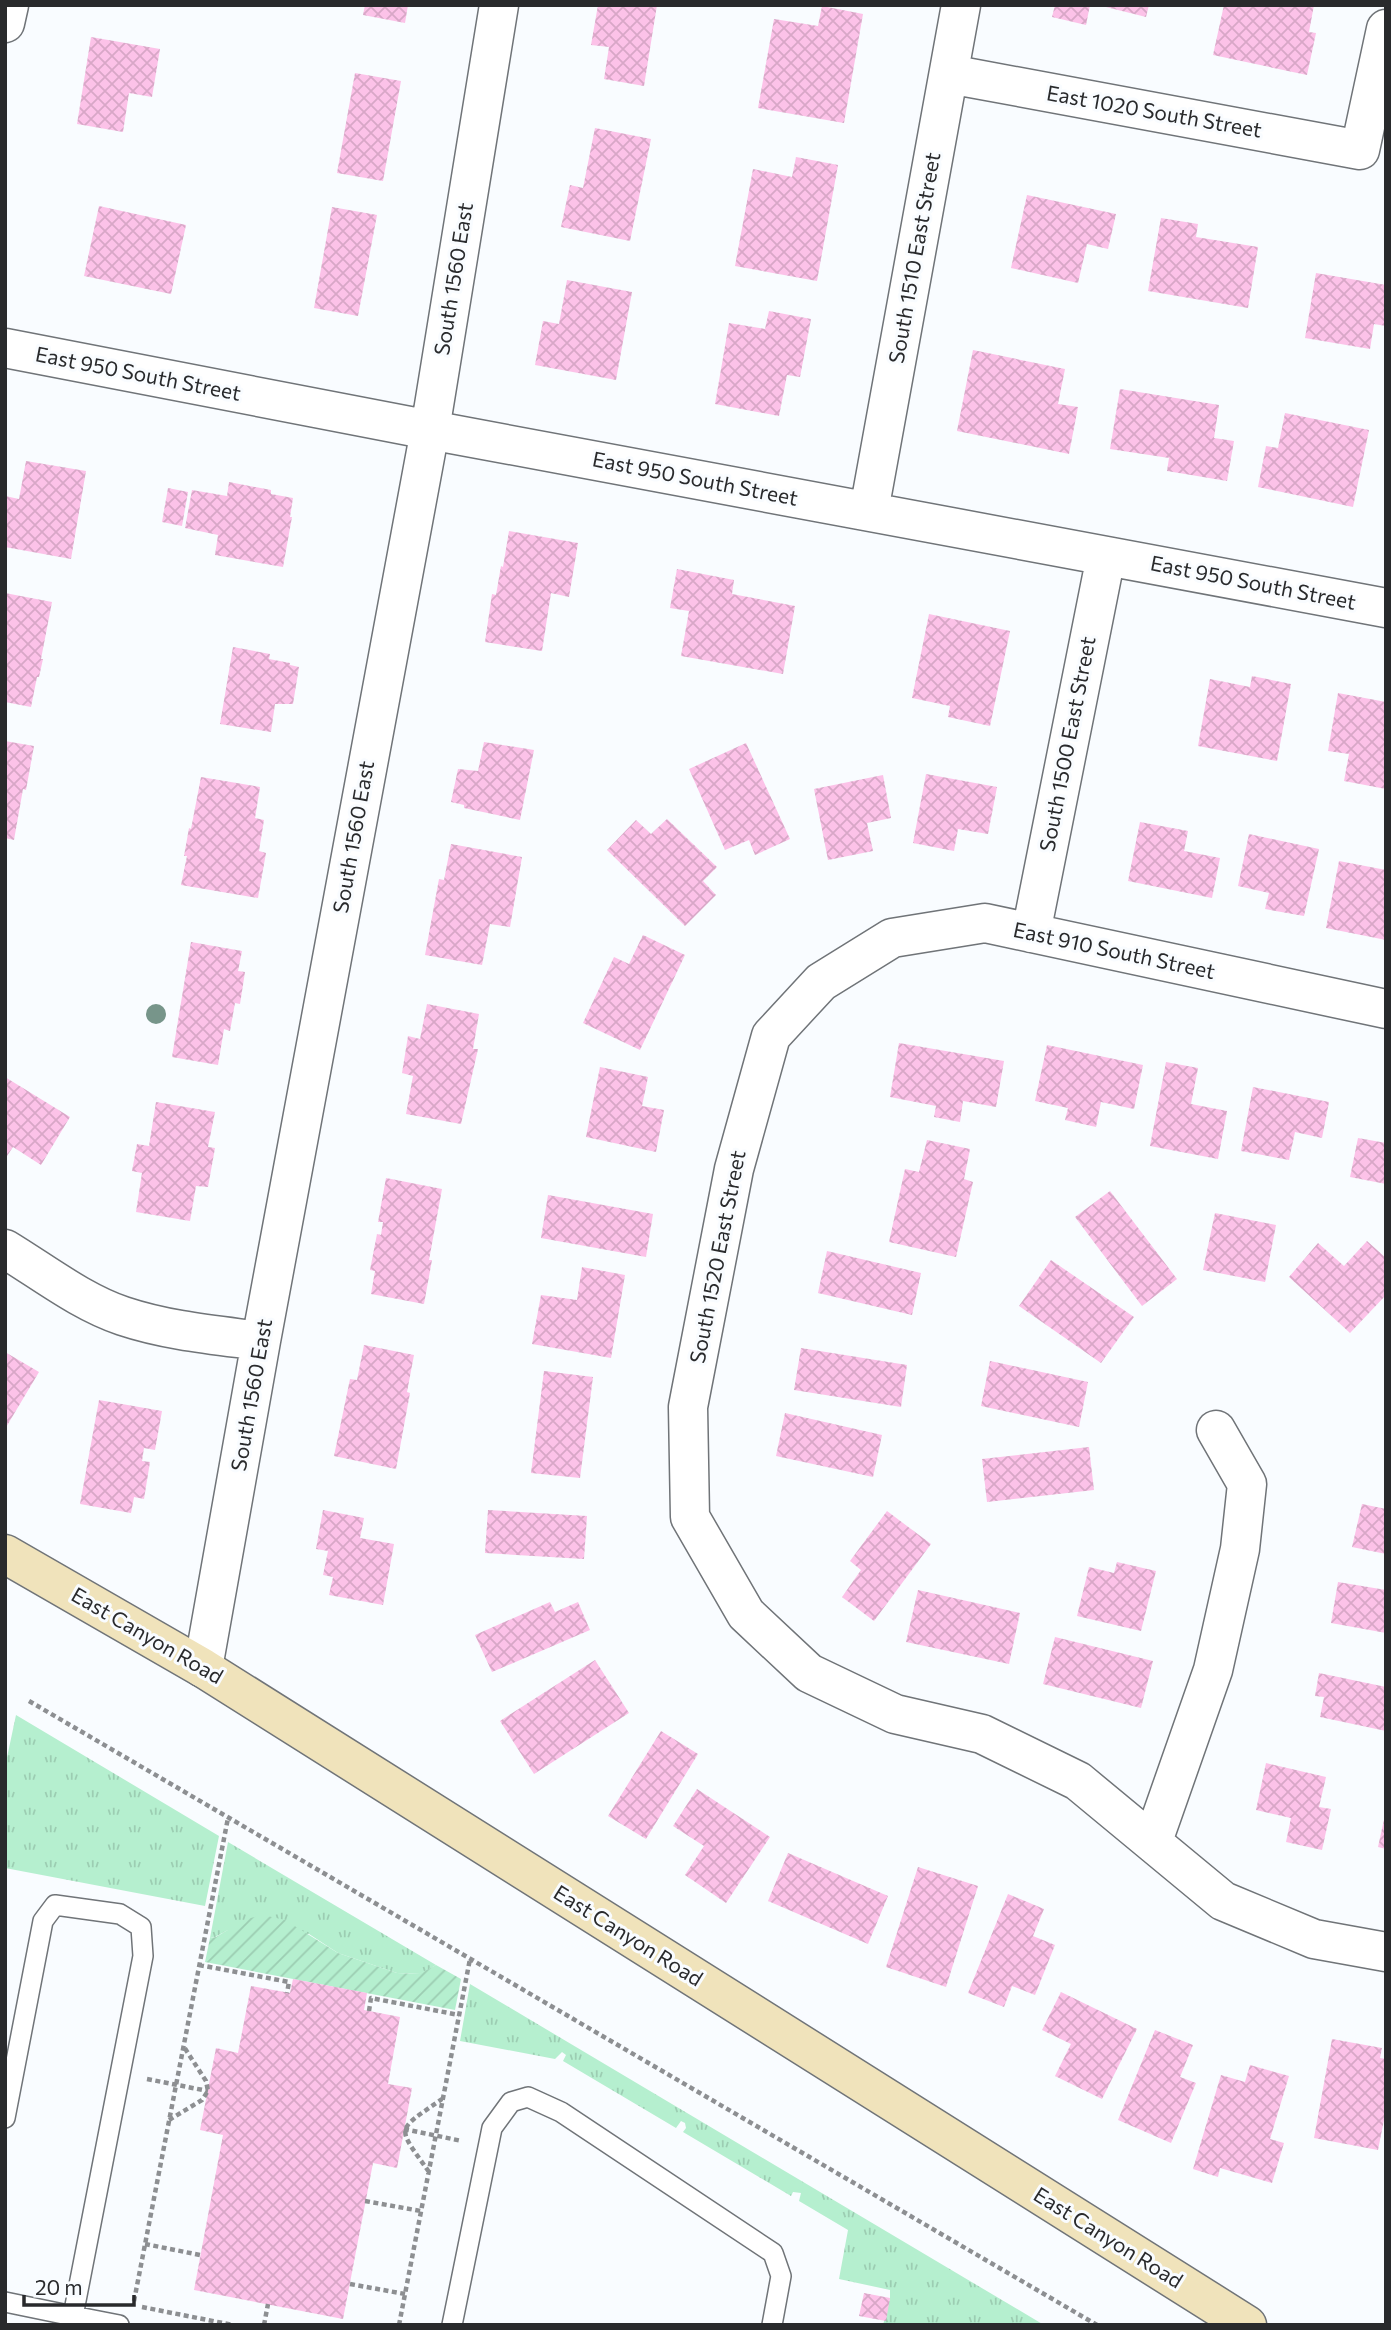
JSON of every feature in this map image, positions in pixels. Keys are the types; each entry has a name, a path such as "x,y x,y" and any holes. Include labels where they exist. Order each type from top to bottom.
{"main road":[{"name":"East Canyon Road","path":"5,1554 203,1668 1247,2325"}],"street":[{"path":"5,23 9,5"},
{"name":"South 1560 East","path":"203,1668 430,430 499,5"},
{"name":"South 1510 East Street","path":"869,512 961,5"},
{"name":"East 1020 South Street","path":"948,74 1360,150 1386,29"},
{"name":"East 950 South Street","path":"5,348 1386,608"},
{"name":"South 1500 East Street","path":"1031,933 1106,556"},
{"name":"East 910 South Street","path":"848,965 892,937 985,923 1386,1009"},
{"name":"South 1520 East Street","path":"848,965 821,982 771,1036 734,1169 688,1407 690,1517 746,1615 809,1673 895,1714 982,1734 1078,1781 1223,1901 1314,1938 1386,1952"},
{"path":"5,1249 94,1303 122,1315 181,1331 261,1341"},
{"path":"1153,1841 1213,1670 1240,1549 1247,1484 1216,1430"}],"lane":[{"path":"5,2118 43,1922 55,1905 120,1914 141,1927 142,1956 73,2316"},
{"path":"452,2325 492,2128 510,2102 528,2097 561,2112 773,2253 781,2276 772,2325"},
{"path":"5,2302 119,2325"}],"path":[{"path":"29,1701 1097,2325"},
{"path":"228,1818 134,2305 233,2325"},
{"path":"399,2325 470,1959"},
{"path":"199,1965 289,1982 286,1993"},
{"path":"369,2011 371,1998 459,2015"},
{"path":"169,2120 202,2099 208,2091 206,2081 183,2046"},
{"path":"120,2074 208,2091"},
{"path":"429,2172 405,2138 404,2129 408,2123 443,2099"},
{"path":"404,2129 436,2136"},
{"path":"365,2201 421,2211"},
{"path":"145,2244 200,2255"},
{"path":"350,2284 405,2294"},
{"path":"264,2325 268,2304"}],"green space":[{"path":"16,1715 219,1836 205,1906 5,1868 5,1767"},
{"path":"228,1842 436,1965 420,1974 397,1973 338,1953 309,1934 228,1930 210,1938"},
{"path":"263,1915 285,1920 338,1953 397,1973 419,1974 436,1965 461,1979 455,2010 205,1962 210,1938 246,1919"},
{"path":"470,1984 1044,2325 883,2325 890,2290 839,2279 848,2230 799,2201 801,2193 793,2192 791,2196 683,2132 685,2123 681,2121 676,2128 563,2061 566,2055 562,2052 555,2059 460,2041"}],"building":[{"path":"365,5 408,5 405,23 363,15"},
{"path":"598,5 657,5 644,86 604,79 609,47 591,45"},
{"path":"1055,5 1090,5 1086,25 1052,17"},
{"path":"1098,5 1149,5 1146,17"},
{"path":"1224,5 1314,5 1309,32 1316,33 1307,75 1213,55"},
{"path":"822,6 863,14 844,123 758,108 774,19 818,26"},
{"path":"91,37 160,49 152,97 129,93 123,132 77,124"},
{"path":"355,73 401,81 383,181 337,173"},
{"path":"595,128 651,139 630,241 561,227 570,185 583,188"},
{"path":"796,157 838,165 817,281 735,266 753,169 792,177"},
{"path":"1027,195 1116,214 1108,249 1087,244 1078,283 1011,268"},
{"path":"99,206 186,225 171,294 84,276"},
{"path":"332,207 377,215 358,316 314,308"},
{"path":"1161,218 1198,224 1196,237 1258,247 1248,308 1148,291"},
{"path":"1316,273 1386,285 1386,326 1374,324 1370,349 1305,338"},
{"path":"567,280 632,292 616,380 535,365 543,321 559,324"},
{"path":"769,311 811,319 800,377 787,375 779,416 715,404 729,323 765,329"},
{"path":"973,350 1065,369 1058,404 1078,407 1069,454 957,431"},
{"path":"1120,389 1219,405 1214,438 1234,441 1227,481 1167,471 1169,458 1110,449"},
{"path":"1285,413 1369,430 1353,507 1258,487 1266,446 1278,448"},
{"path":"26,461 86,471 71,559 5,547 5,496 19,499"},
{"path":"229,482 271,490 271,494 293,498 283,567 215,555 218,535 185,528 192,490 227,496"},
{"path":"168,488 188,492 182,526 162,522"},
{"path":"509,531 578,543 569,597 551,593 542,651 485,642 492,594 496,595"},
{"path":"677,569 734,580 732,594 795,606 783,674 681,656 689,611 670,608"},
{"path":"5,593 52,602 43,659 31,707 5,702"},
{"path":"929,614 1010,631 990,726 948,717 950,706 912,698"},
{"path":"233,647 270,654 269,659 299,667 293,704 275,704 271,732 220,724"},
{"path":"1252,676 1291,684 1277,761 1198,746 1210,679 1250,687"},
{"path":"1338,693 1386,702 1386,789 1344,781 1349,754 1328,751"},
{"path":"5,741 34,746 14,840 5,838"},
{"path":"484,742 534,750 520,820 464,808 464,805 451,802 458,769 478,771"},
{"path":"746,743 790,839 755,855 749,840 725,850 689,769"},
{"path":"926,774 997,787 988,834 958,829 954,851 913,843"},
{"path":"883,775 891,818 867,823 873,851 828,860 814,789"},
{"path":"201,777 260,787 255,818 264,820 259,851 266,853 258,898 181,885 189,828 191,829"},
{"path":"667,819 717,867 703,881 716,895 685,926 607,850 636,820 651,834"},
{"path":"1140,822 1188,831 1184,851 1220,858 1212,898 1128,881"},
{"path":"1249,834 1319,849 1304,916 1265,909 1269,893 1238,886"},
{"path":"451,844 522,857 510,927 490,924 482,965 425,955 439,879 444,880"},
{"path":"1339,861 1386,870 1386,940 1326,928"},
{"path":"643,935 685,955 640,1050 583,1023 614,957 629,964"},
{"path":"191,942 242,951 238,971 245,972 240,1004 235,1003 230,1031 224,1029 218,1065 172,1057"},
{"path":"427,1004 479,1014 473,1049 478,1049 461,1124 406,1114 413,1076 402,1073 408,1036 420,1039"},
{"path":"899,1043 1004,1061 996,1107 963,1101 960,1122 934,1117 936,1106 890,1097"},
{"path":"1047,1045 1143,1065 1134,1109 1101,1102 1096,1127 1065,1120 1068,1108 1035,1101"},
{"path":"1166,1062 1198,1068 1191,1104 1227,1111 1218,1159 1150,1146"},
{"path":"600,1067 648,1077 642,1106 664,1110 656,1152 586,1137"},
{"path":"5,1077 70,1117 41,1165 13,1147 5,1159"},
{"path":"1253,1087 1329,1102 1322,1138 1295,1132 1289,1160 1241,1151"},
{"path":"156,1102 215,1112 208,1147 215,1148 208,1187 196,1186 190,1221 136,1212 142,1173 132,1171 137,1144 149,1146"},
{"path":"1358,1138 1386,1143 1386,1184 1350,1177"},
{"path":"927,1140 970,1149 964,1179 973,1182 956,1257 889,1242 905,1169 919,1172"},
{"path":"386,1178 442,1189 424,1304 371,1294 375,1271 370,1270 377,1234 381,1235 383,1222 378,1222"},
{"path":"1110,1191 1177,1279 1142,1306 1075,1217"},
{"path":"548,1195 653,1214 646,1257 541,1238"},
{"path":"1215,1213 1276,1225 1265,1282 1203,1270"},
{"path":"1367,1241 1386,1258 1386,1295 1350,1333 1289,1277 1318,1243 1344,1266"},
{"path":"827,1251 921,1273 912,1315 818,1293"},
{"path":"1051,1260 1134,1317 1101,1363 1019,1306"},
{"path":"582,1267 625,1275 611,1358 532,1344 541,1295 577,1300"},
{"path":"364,1345 414,1355 396,1469 334,1456 350,1379 357,1380"},
{"path":"801,1348 907,1365 901,1407 794,1390"},
{"path":"5,1352 39,1372 5,1429"},
{"path":"990,1361 1088,1382 1079,1427 981,1406"},
{"path":"544,1371 593,1377 580,1478 531,1473"},
{"path":"99,1400 162,1411 155,1450 144,1448 142,1461 150,1462 144,1499 134,1497 131,1513 80,1504"},
{"path":"785,1413 882,1435 873,1477 776,1456"},
{"path":"1089,1447 1094,1490 987,1502 982,1459"},
{"path":"1362,1504 1386,1509 1386,1554 1352,1547"},
{"path":"323,1510 364,1518 360,1538 394,1544 383,1605 329,1595 333,1577 323,1575 328,1551 316,1549"},
{"path":"488,1510 587,1516 584,1559 485,1553"},
{"path":"887,1511 931,1544 874,1621 842,1597 861,1570 850,1561"},
{"path":"1117,1562 1156,1571 1141,1631 1077,1616 1089,1567 1114,1573"},
{"path":"1338,1582 1386,1590 1386,1633 1331,1623"},
{"path":"918,1590 1020,1613 1009,1664 906,1642"},
{"path":"550,1602 555,1612 578,1602 590,1630 492,1672 475,1635"},
{"path":"1055,1637 1153,1661 1141,1708 1043,1684"},
{"path":"595,1660 629,1713 534,1774 500,1721"},
{"path":"1319,1673 1386,1687 1386,1731 1320,1717 1324,1697 1315,1696"},
{"path":"661,1731 698,1754 646,1839 608,1816"},
{"path":"1266,1763 1326,1777 1319,1807 1331,1809 1322,1850 1286,1842 1291,1818 1256,1810"},
{"path":"697,1789 770,1837 726,1903 685,1875 704,1846 673,1826"},
{"path":"1386,1815 1386,1849 1378,1847"},
{"path":"788,1853 888,1896 868,1944 768,1901"},
{"path":"918,1867 978,1886 946,1987 886,1967"},
{"path":"1008,1894 1044,1909 1033,1936 1055,1945 1035,1995 1012,1986 1004,2007 968,1993"},
{"path":"293,1979 367,1993 364,2010 400,2017 388,2084 412,2088 397,2168 373,2163 343,2319 194,2290 223,2135 200,2130 216,2048 238,2053 251,1986 290,1993"},
{"path":"1061,1992 1137,2029 1102,2099 1055,2076 1071,2044 1042,2030"},
{"path":"1155,2030 1193,2045 1180,2077 1196,2083 1171,2143 1118,2120"},
{"path":"1332,2039 1382,2048 1380,2058 1386,2059 1386,2110 1378,2150 1314,2138"},
{"path":"1250,2065 1289,2076 1270,2139 1284,2143 1272,2183 1220,2168 1218,2177 1193,2169 1221,2075 1245,2082"},
{"path":"864,2293 890,2298 886,2321 859,2316"}]}
